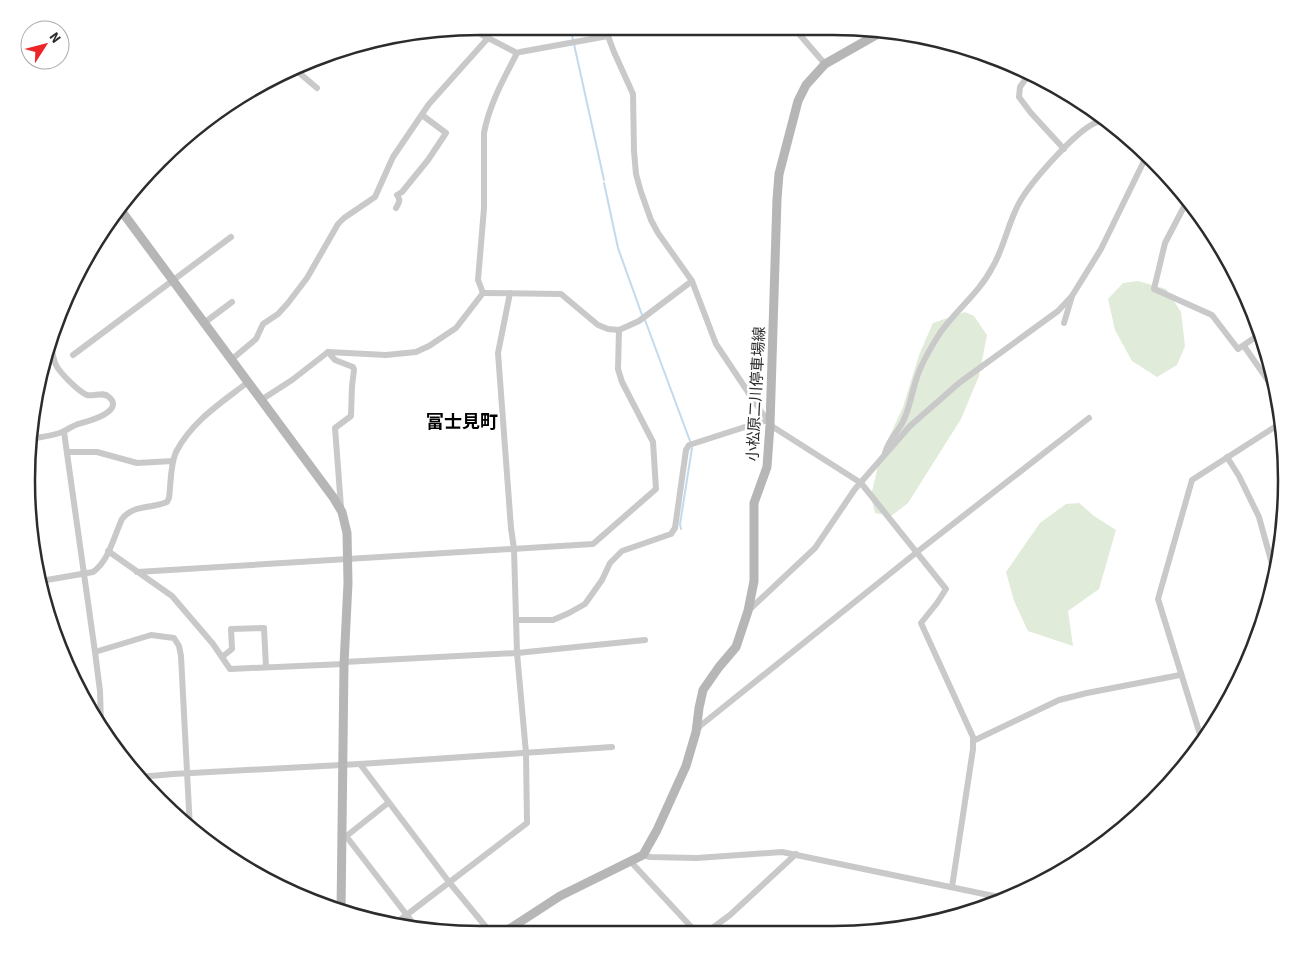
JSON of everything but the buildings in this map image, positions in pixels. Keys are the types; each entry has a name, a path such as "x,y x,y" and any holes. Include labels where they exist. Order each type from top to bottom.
{"main road":[{"name":"小松原二川停車場線","path":"644,855 686,766 696,732 703,690 736,647 748,611 754,581 754,503 767,467 776,199 779,174 798,101 806,85 825,64 872,37"},
{"path":"124,214 333,497 342,512 347,533 348,559 344,663 344,838 341,903"},
{"path":"518,926 560,896 644,855"}],"street":[{"path":"482,35 518,54 608,36 633,94 634,151 636,174 641,192 658,233 692,281 716,344 769,422 861,483 946,589 937,604 921,623 972,733 973,741 952,887"},
{"path":"800,35 825,64"},
{"path":"231,360 256,339 263,324 278,314 288,303 307,278 338,224 375,197 392,158 429,104 488,38"},
{"path":"482,293 478,280 484,203 484,133 500,87 518,54"},
{"path":"299,74 317,88"},
{"path":"1026,79 1020,87 1019,97 1064,149"},
{"path":"396,208 399,202 397,195 402,192 428,160 446,133 422,115"},
{"path":"885,454 888,442 904,420 912,399 916,379 924,361 950,319 979,290 999,256 1022,198 1064,149 1077,136 1097,122"},
{"path":"748,611 815,548 861,483 910,426 959,383 1058,311 1072,296 1101,249 1144,161"},
{"path":"1184,207 1165,243 1154,289 1212,315 1238,349 1254,338"},
{"path":"73,355 231,237"},
{"path":"482,293 561,294 598,325 608,329 619,330 639,321 692,281"},
{"path":"261,400 292,380 328,352 386,356 416,352 429,346 456,328 482,293"},
{"path":"402,918 527,825 526,753 517,652 514,549 498,353 510,293"},
{"path":"1064,324 1072,296"},
{"path":"204,323 232,302"},
{"path":"137,572 593,544 656,490 653,442 622,382 618,369 619,330"},
{"path":"1244,346 1265,377"},
{"path":"328,352 335,360 353,367 354,370 352,416 335,428 342,512"},
{"path":"37,437 64,432 68,428 101,416 108,412 112,404 112,400 104,394 87,395 75,387 57,367 53,355"},
{"path":"47,580 93,572 100,567 126,514 136,508 167,502 176,452 199,420 248,382"},
{"path":"696,732 700,726 917,552 1089,418"},
{"path":"516,620 553,620 569,613 585,604 602,580 610,563 622,552 671,534 675,528 686,450 689,445 769,422"},
{"path":"1200,732 1180,675 1158,599 1192,480 1275,427"},
{"path":"64,432 95,652 101,712"},
{"path":"67,452 97,452 137,464 173,461"},
{"path":"1227,457 1239,476 1259,517 1270,560"},
{"path":"108,551 172,596 213,644 230,669 517,652 645,640"},
{"path":"222,656 232,649 231,629 264,628 266,667"},
{"path":"95,652 151,636 174,638 179,646 190,817"},
{"path":"973,741 1059,700 1180,675"},
{"path":"148,776 612,747"},
{"path":"360,764 388,803 485,926"},
{"path":"388,803 344,838 410,920"},
{"path":"644,855 650,857 697,858 782,852 993,896"},
{"path":"715,926 730,915 796,854"},
{"path":"631,862 690,926"}],"green space":[{"path":"1138,281 1166,289 1181,312 1185,346 1177,365 1157,377 1132,361 1115,330 1108,299 1123,283"},
{"path":"965,312 974,316 987,335 979,376 961,419 908,503 891,516 875,513 871,496 880,457 903,407 919,355 933,323"},
{"path":"1079,503 1094,516 1116,530 1099,589 1068,611 1073,646 1028,631 1014,601 1006,572 1040,523 1066,504"}],"waterway":[{"path":"572,35 573,40"},
{"path":"574,44 604,180"},
{"path":"604,183 618,248 642,315"},
{"path":"645,320 690,441"},
{"path":"681,529 680,524 692,448"}],"district":[{"name":"富士見町","path":"462,422"}]}
